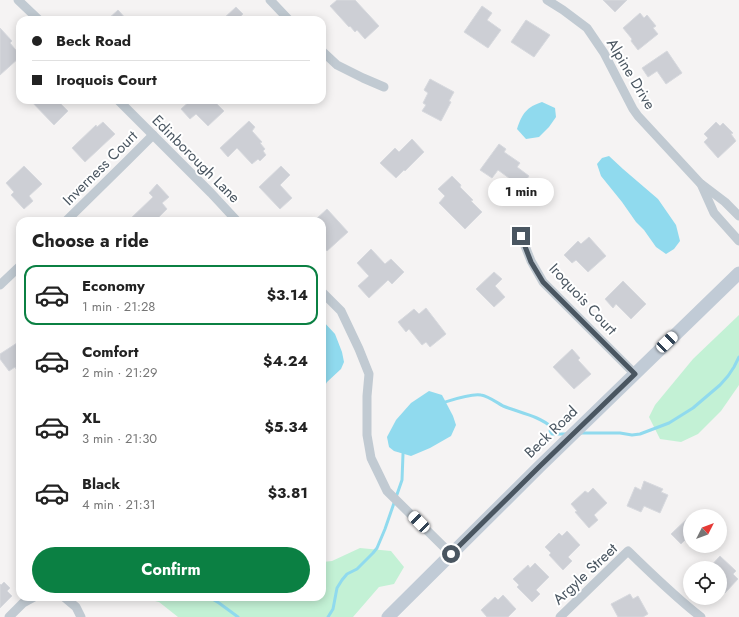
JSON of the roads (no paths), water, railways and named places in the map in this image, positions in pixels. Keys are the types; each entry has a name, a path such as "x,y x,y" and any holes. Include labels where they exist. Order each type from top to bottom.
{"main road":[{"name":"Beck Road","path":"388,617 533,473 739,273"}],"street":[{"path":"18,0 35,16"},
{"path":"270,0 285,16"},
{"name":"Alpine Drive","path":"547,0 587,28 604,53 638,116 700,183 725,202 739,216"},
{"path":"326,55 337,65 384,87"},
{"name":"Edinborough Lane","path":"122,104 233,217"},
{"name":"Inverness Court","path":"70,217 153,135"},
{"path":"700,183 714,213 739,241"},
{"name":"Iroquois Court","path":"521,236 531,262 543,282 635,374"},
{"path":"0,285 16,270"},
{"path":"326,296 341,311 360,349 368,374 367,435 370,458 387,491 451,554"},
{"name":"Argyle Street","path":"560,617 628,551 687,606 701,617"},
{"path":"9,617 27,601"},
{"path":"69,601 76,607 81,617"}],"water":[{"path":"542,102 555,108 556,117 539,137 526,139 517,129 521,119 526,111 532,106"},
{"path":"609,156 658,199 676,225 680,241 674,249 666,254 656,247 601,176 597,164 602,158"},
{"path":"326,324 335,334 344,362 341,369 326,384"},
{"path":"429,391 442,395 453,416 456,425 451,436 430,448 411,456 394,451 389,447 387,437 396,420 411,403"}],"waterway":[{"path":"580,433 620,433 632,435 640,434 669,423 693,408 720,385 728,376 739,357"},
{"path":"442,403 467,396 484,396 503,406 541,420 551,427 550,431 552,434 566,434"},
{"path":"328,617 333,609 337,588 342,580 347,574 357,569 377,548 402,480 404,451"},
{"path":"216,601 238,617"}]}
